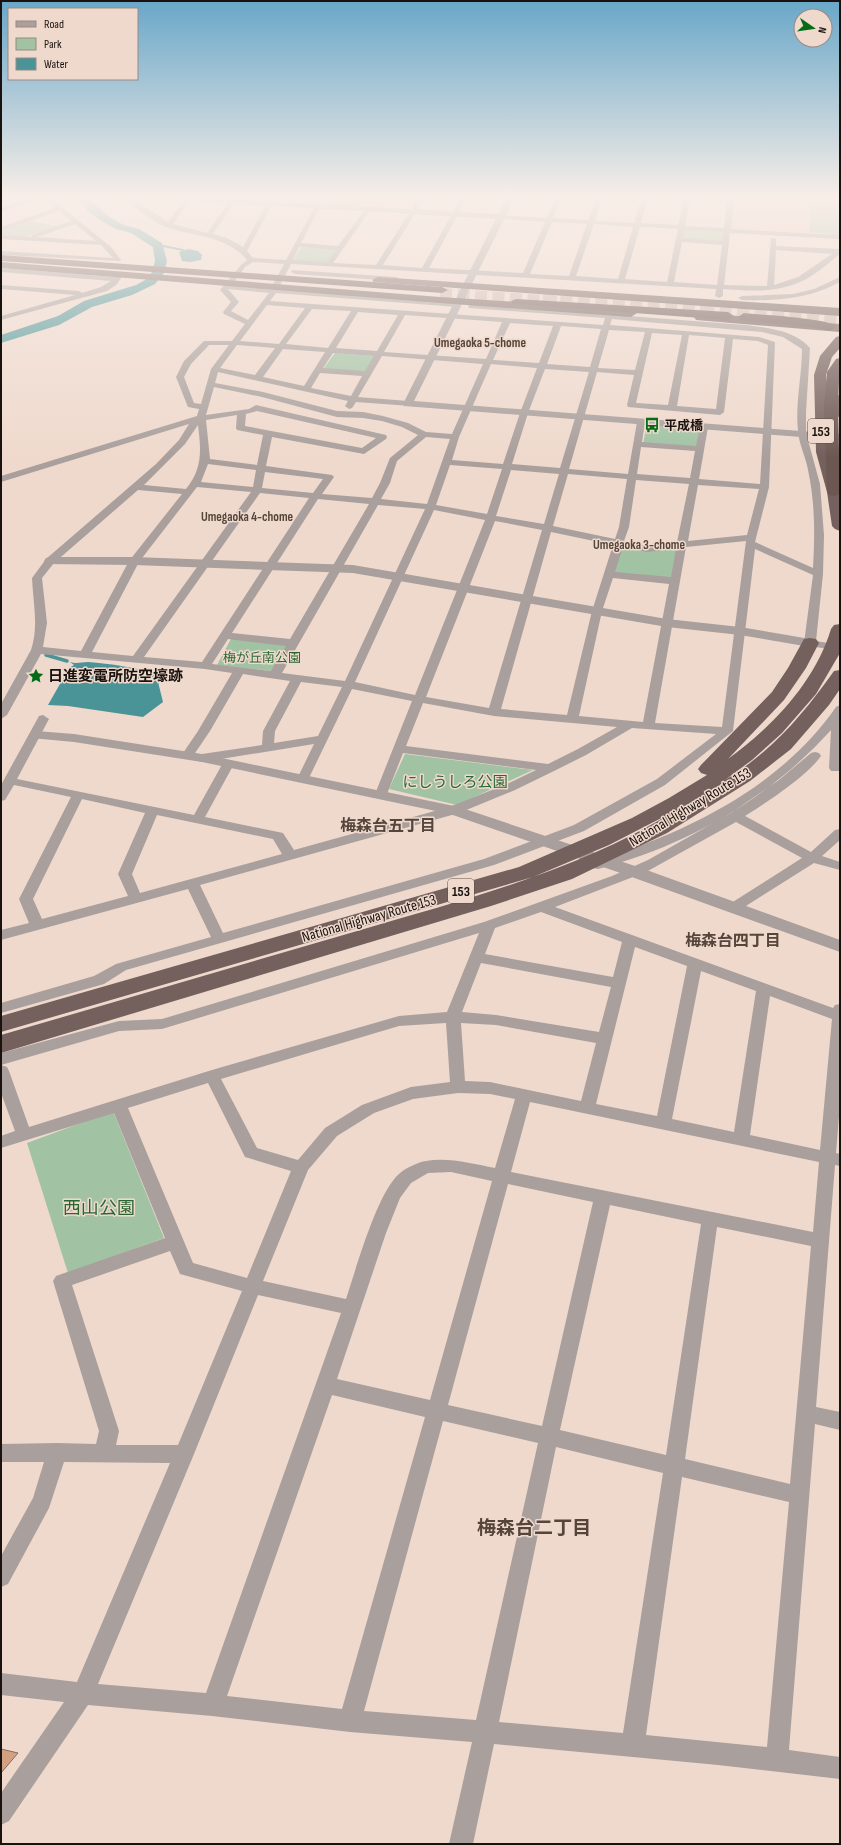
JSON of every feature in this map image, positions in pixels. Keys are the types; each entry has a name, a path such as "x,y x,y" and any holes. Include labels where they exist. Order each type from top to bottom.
{"highway":[{"path":"301,285 443,292 464,285"},
{"path":"367,285 443,292"},
{"path":"369,285 443,292 458,303 640,313 838,329"},
{"path":"482,285 840,312"},
{"path":"682,300 519,297 729,316"},
{"path":"768,307 805,312 822,319 838,329"},
{"path":"744,317 820,324 838,329"},
{"name":"153","path":"838,329 823,363 820,375 820,399 823,452 834,492 840,526"},
{"path":"834,492 831,406 833,372 840,362"},
{"name":"153","path":"840,399 840,413"},
{"name":"National Highway Route 153","path":"1,1044 57,1018 526,872 590,846 644,820 681,800 762,742 791,713 814,683 835,648 840,628"},
{"path":"681,800 778,696 812,643"},
{"name":"National Highway Route 153","path":"1,1024 57,1018 476,903 565,874 660,829 743,777 784,745 823,701 840,675"}],"street":[{"path":"1,318 89,294 104,289 107,285"},
{"path":"1,715 37,650 41,638 42,623 37,578 50,561 136,487 179,445 193,428 198,419 215,368 266,303 273,291 280,285"},
{"path":"408,404 466,285"},
{"path":"531,285 719,298 762,299 801,296 820,291 829,285"},
{"path":"672,285 721,288 770,288 785,285"},
{"path":"250,324 227,312 235,302 224,290 226,287 458,303"},
{"path":"1,288 89,294"},
{"path":"1,293 12,288"},
{"path":"719,298 721,288"},
{"path":"1,1059 57,1018 99,980 121,967 553,843 661,782 727,730 751,540 764,487 772,344 759,339 728,336 266,303"},
{"path":"257,378 282,347 310,306"},
{"path":"472,306 766,329 799,341 806,348 802,408 804,434 813,470 819,506 820,541 812,643"},
{"path":"306,389 356,309"},
{"path":"345,413 402,312"},
{"path":"640,313 654,317 677,319 689,323"},
{"path":"494,712 609,317"},
{"path":"303,779 431,507 455,437 507,320"},
{"path":"381,794 491,518 524,413 558,324"},
{"path":"649,330 631,405 720,412 728,336"},
{"path":"672,408 686,333"},
{"path":"203,407 191,405 180,377 187,363 206,343 235,343 638,373"},
{"path":"803,392 810,387 813,369 823,363"},
{"path":"215,368 352,399 840,437"},
{"path":"318,370 368,374"},
{"path":"210,384 338,414 345,413 363,415 405,425 424,434 455,437"},
{"path":"1,479 198,419 242,413 256,408 383,437 364,451 240,428 242,413"},
{"path":"85,654 134,561 192,488 205,461 198,419"},
{"path":"572,719 597,611 624,527 641,422"},
{"path":"648,726 704,427"},
{"path":"136,660 257,490 268,434"},
{"path":"274,676 385,483 393,460 424,434"},
{"path":"638,444 700,450"},
{"path":"205,461 329,477 205,666"},
{"path":"446,462 764,487"},
{"path":"136,487 257,490 431,507 547,528 647,550 682,545 751,540 818,574"},
{"path":"50,561 134,561 337,568 667,623 740,631 840,648"},
{"path":"609,575 675,581"},
{"path":"226,636 293,643"},
{"path":"37,650 205,666 348,686 365,687 419,699 494,712 648,726 727,730"},
{"path":"194,757 204,731 239,671"},
{"path":"268,746 269,731 297,679"},
{"path":"810,754 838,770 837,714"},
{"path":"1,1008 57,1018 119,1026 162,1024 489,925 541,907 629,870 737,817 764,799 794,775 837,714"},
{"path":"1,798 36,735 43,719"},
{"path":"1,935 454,810 512,787 582,752 630,724"},
{"path":"36,735 74,738 194,757 454,810 553,843 840,946"},
{"path":"194,757 323,738"},
{"path":"398,749 550,768"},
{"path":"565,874 633,854 675,838 729,809 810,754"},
{"path":"197,820 228,764"},
{"path":"11,781 278,836 290,855"},
{"path":"37,925 26,899 78,795"},
{"path":"136,898 124,874 153,810"},
{"path":"737,817 812,858 840,866"},
{"path":"733,908 812,858 840,833"},
{"path":"192,883 220,939"},
{"path":"541,907 764,988 840,1012 834,1159 820,1241 777,1760"},
{"path":"458,1087 453,1017 489,925"},
{"path":"587,1108 630,940"},
{"path":"477,957 619,983"},
{"path":"663,1124 696,963"},
{"path":"741,1140 764,988"},
{"path":"1,1142 212,1076 399,1021 453,1017 496,1020 605,1039"},
{"path":"1,1071 24,1134"},
{"path":"212,1076 251,1153 301,1168"},
{"path":"1,1812 82,1695 184,1454 251,1286 301,1168 331,1132 368,1109 411,1093 458,1087 490,1088 834,1159"},
{"path":"350,1720 524,1095"},
{"path":"119,1105 186,1269 251,1286 353,1308"},
{"path":"212,1706 326,1385 380,1227 393,1195 405,1178 426,1167 451,1166 820,1241"},
{"path":"461,1844 602,1197"},
{"path":"633,1746 710,1219"},
{"path":"104,1452 109,1431 62,1281 175,1242"},
{"path":"326,1385 436,1409 799,1495"},
{"path":"806,1414 840,1422"},
{"path":"1,1577 42,1501 57,1452"},
{"path":"1,1453 104,1452 184,1454"},
{"path":"1,1684 82,1695 485,1731 777,1760 840,1768"}],"green space":[{"path":"335,353 375,356 366,373 323,369"},
{"path":"647,424 702,428 699,449 643,444"},
{"path":"621,547 681,548 674,580 612,574"},
{"name":"梅が丘南公園","path":"232,637 285,644 287,647 272,671 217,665"},
{"name":"にしうしろ公園","path":"405,754 533,770 457,805 389,789"},
{"name":"西山公園","path":"113,1111 164,1238 68,1273 27,1143"}],"water":[{"path":"70,662 88,662 114,665 140,669 156,674 163,702 143,717 68,706 48,705 69,668 74,665"}],"building":[{"path":"1,1749 18,1753 1,1773"}],"waterway":[{"path":"1,339 47,325 62,319 88,304 128,293 145,285"},
{"path":"46,655 67,661"}],"tunnel":[{"path":"440,294 558,302"},
{"path":"543,297 717,309"},
{"path":"702,312 840,322"}],"place":[{"name":"平成橋","path":"652,425"},
{"name":"日進変電所防空壕跡","path":"36,676"}],"district":[{"name":"Umegaoka 5-chome","path":"480,342"},
{"name":"Umegaoka 4-chome","path":"247,516"},
{"name":"Umegaoka 3-chome","path":"639,544"},
{"name":"梅森台五丁目","path":"388,825"},
{"name":"梅森台四丁目","path":"733,940"},
{"name":"梅森台二丁目","path":"534,1527"}]}
